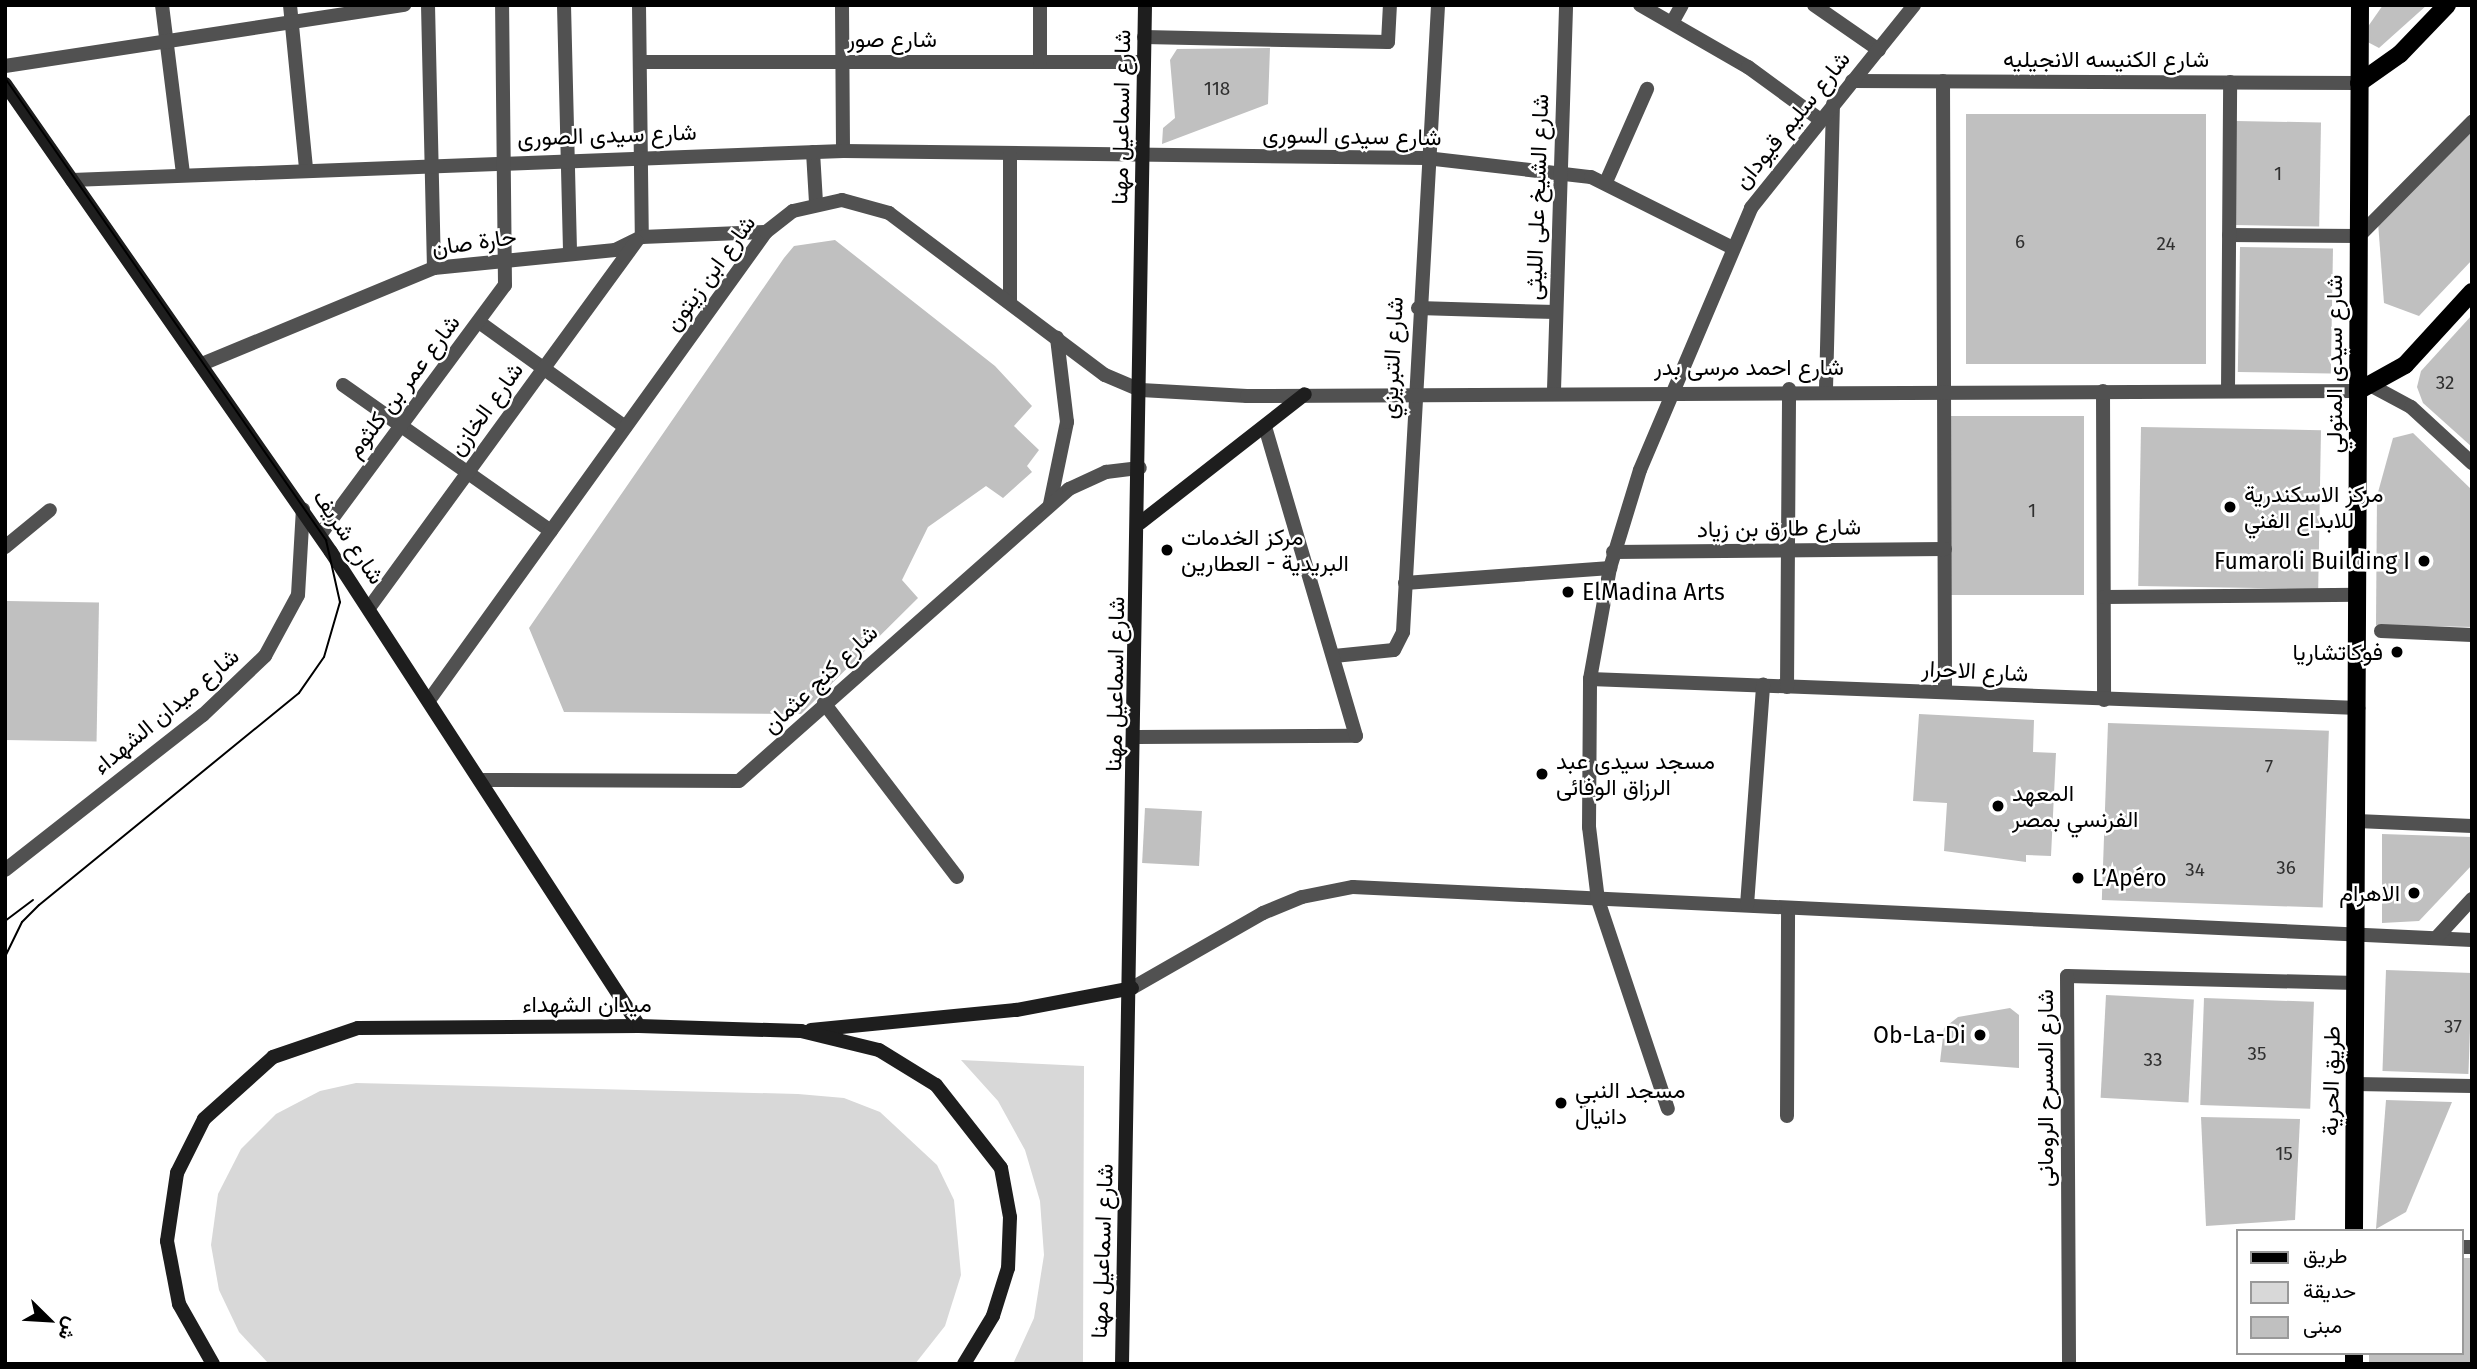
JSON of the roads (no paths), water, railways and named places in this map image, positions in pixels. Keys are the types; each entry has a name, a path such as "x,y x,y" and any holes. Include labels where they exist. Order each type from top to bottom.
{"main road":[{"name":"شارع اسماعيل مهنا","path":"1122,1364 1137,737 1145,5"},
{"name":"شارع سيدى المتولي","path":"2358,932 2357,595 2365,389 2358,236 2360,5"},
{"path":"2359,83 2400,54 2447,5"},
{"name":"شارع شريف","path":"5,84 303,509 430,699 639,1026"},
{"path":"2365,389 2405,365 2472,292"},
{"path":"1140,523 1305,394"},
{"name":"طريق الحرية","path":"2354,1229 2358,932"},
{"path":"801,1031 1016,1010 1132,988"},
{"name":"ميدان الشهداء","path":"213,1364 178,1304 167,1241 177,1173 204,1119 273,1057 358,1028 639,1026 801,1031 878,1050 936,1085 1001,1168 1010,1217 1008,1268 993,1316 964,1364"}],"street":[{"path":"162,5 183,174"},
{"path":"290,5 306,167"},
{"path":"5,66 404,5"},
{"path":"428,5 434,268"},
{"name":"شارع عمر بن كلثوم","path":"320,535 505,285 509,258 502,5"},
{"path":"564,5 570,254"},
{"path":"639,5 641,237"},
{"path":"842,5 843,151"},
{"path":"1040,5 1040,62"},
{"path":"1144,37 1388,42 1390,5"},
{"name":"شارع التبريزي","path":"1334,656 1394,650 1403,632 1426,158 1438,5"},
{"name":"شارع الشيخ على الليثى","path":"1554,390 1566,5"},
{"path":"1640,5 1674,21 1819,119"},
{"path":"1674,21 1682,5"},
{"path":"1814,5 1879,50"},
{"name":"شارع سليم قيودان","path":"1668,1109 1598,900 1589,827 1590,679 1610,568 1731,247 1751,208 1819,119 1914,5"},
{"name":"شارع صور","path":"640,62 1143,62"},
{"name":"شارع الكنيسه الانجيليه","path":"1852,81 2359,83"},
{"path":"1943,81 1945,692"},
{"path":"2228,391 2230,82"},
{"path":"1606,181 1647,89"},
{"path":"1826,390 1833,104"},
{"path":"2229,235 2358,236 2472,122"},
{"name":"شارع سيدى الصورى","path":"72,180 306,167 843,151 1143,157"},
{"path":"813,152 816,203"},
{"path":"1010,155 1010,301"},
{"name":"شارع سيدى السورى","path":"1143,157 1426,158 1561,173 1606,181 1731,247"},
{"name":"شارع ابن زيتون","path":"430,699 766,232 816,203 842,200 889,213 1010,301 1105,375 1141,390"},
{"name":"حارة صان","path":"202,364 434,268 509,258 619,249 641,237 766,232"},
{"name":"شارع الخازن","path":"369,608 641,237"},
{"path":"1418,308 1556,312"},
{"path":"479,323 625,428"},
{"path":"1049,505 1067,422 1057,338"},
{"path":"343,385 551,531"},
{"path":"1787,687 1789,389"},
{"path":"2365,389 2411,407 2472,463"},
{"name":"شارع احمد مرسى بدر","path":"1141,390 1305,394 1554,390 2365,389"},
{"path":"2103,391 2104,700"},
{"path":"1137,737 1356,736 1265,427"},
{"name":"شارع كنج عثمان","path":"480,780 739,781 1049,505 1106,472 1140,468"},
{"name":"شارع ميدان الشهداء","path":"5,870 203,715 265,656 298,595 303,509"},
{"path":"5,547 50,510"},
{"name":"شارع طارق بن زياد","path":"1614,552 1945,549"},
{"path":"1405,583 1610,568"},
{"path":"2104,597 2357,595"},
{"path":"2381,631 2472,635"},
{"name":"شارع الاحرار","path":"1590,679 2358,708"},
{"path":"1747,905 1763,685"},
{"path":"824,703 957,877"},
{"path":"2357,821 2472,826"},
{"path":"1132,988 1263,913 1302,897 1353,887 2358,932 2472,940"},
{"path":"2437,937 2472,899"},
{"path":"1787,1116 1788,908"},
{"name":"شارع المسرح الرومانى","path":"2068,1364 2067,976 2357,983"},
{"path":"2355,1084 2472,1086"}],"tram line":[{"path":"5,78 326,540 340,602 324,657 299,693 39,905 22,922 5,957"},
{"path":"5,921 33,900"}],"place":[{"name":"مركز الاسكندرية للابداع الفني","path":"2230,507"},
{"name":"مركز الخدمات البريدية - العطارين","path":"1167,550"},
{"name":"Fumaroli Building I","path":"2424,561"},
{"name":"ElMadina Arts","path":"1568,592"},
{"name":"فوكاتشاريا","path":"2397,652"},
{"name":"مسجد سيدى عبد الرزاق الوفائى","path":"1542,774"},
{"name":"المعهد الفرنسي بمصر","path":"1998,806"},
{"name":"L’Apéro","path":"2078,878"},
{"name":"الاهرام","path":"2414,893"},
{"name":"Ob-La-Di","path":"1980,1035"},
{"name":"مسجد النبي دانيال","path":"1561,1103"}]}
